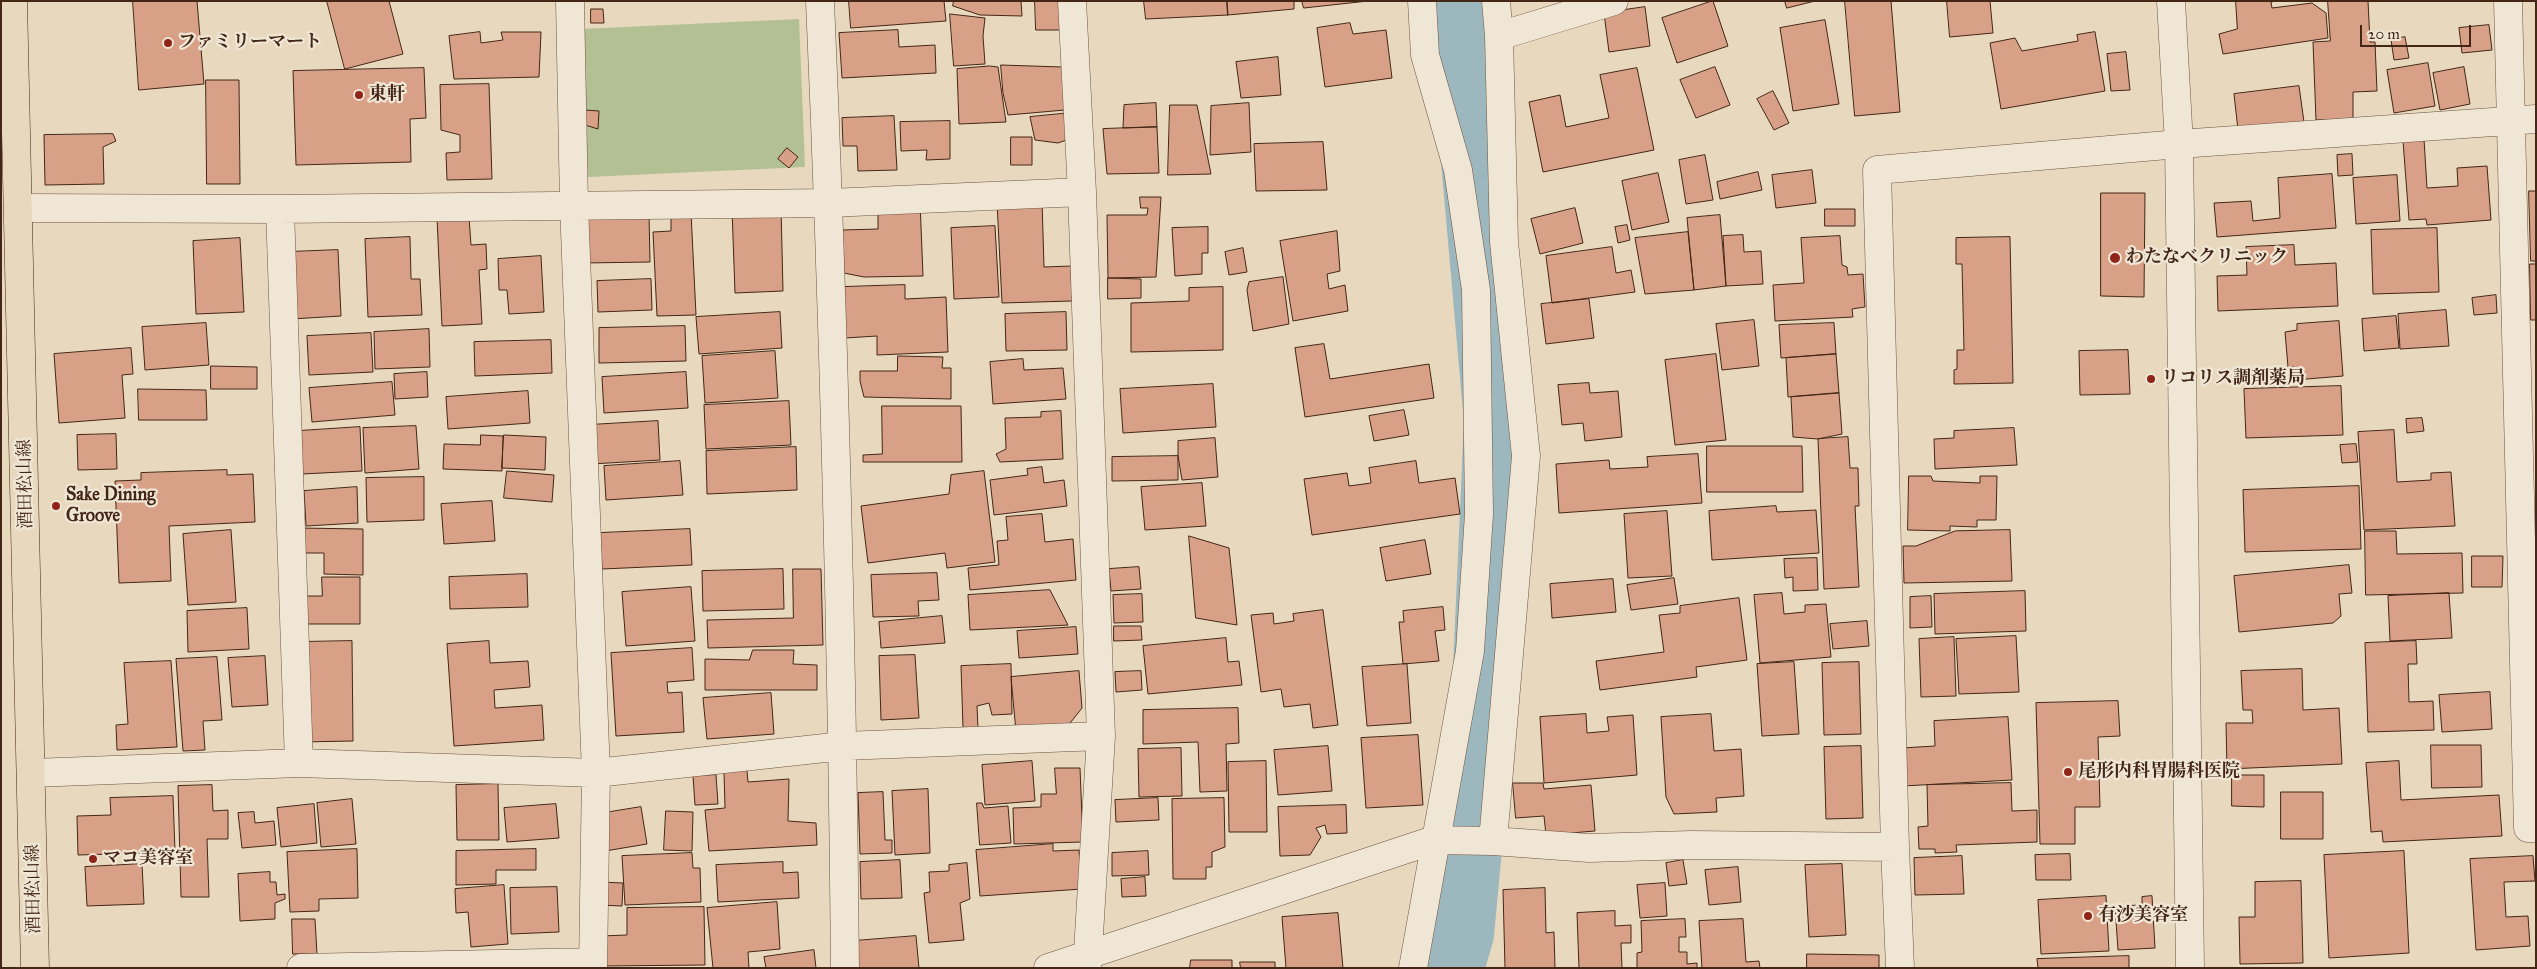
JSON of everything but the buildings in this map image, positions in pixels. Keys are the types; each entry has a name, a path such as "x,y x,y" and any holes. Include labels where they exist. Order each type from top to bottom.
{"main road":[{"name":"酒田松山線","path":"13,1 20,208 35,968"}],"street":[{"path":"301,968 593,965 596,773 574,205 570,1"},
{"path":"820,1 829,203 843,746 845,968"},
{"path":"1072,1 1082,192 1101,736 1087,962"},
{"path":"1412,968 1470,651 1479,495 1476,290 1458,170 1425,55 1422,1"},
{"path":"1493,841 1526,456 1504,242 1499,36 1496,1"},
{"path":"1499,36 1614,1"},
{"path":"2171,1 2179,144 2190,968"},
{"path":"2508,1 2523,119 2528,828 2536,828"},
{"path":"1900,968 1895,847 1877,170 2179,144 2523,119"},
{"path":"20,208 280,209 829,203 1082,192"},
{"path":"280,209 299,763"},
{"path":"32,773 299,763 596,773 843,746 1101,736"},
{"path":"1048,968 1087,962 1434,840 1493,841 1589,848 1691,845 1895,847"}],"green space":[{"path":"799,19 805,167 588,177 580,29"}],"waterway":[{"path":"1451,968 1461,934 1486,668 1497,422 1460,1"}],"place":[{"name":"ファミリーマート","path":"168,43"},
{"name":"東軒","path":"359,95"},
{"name":"わたなべクリニック","path":"2115,258"},
{"name":"リコリス調剤薬局","path":"2151,379"},
{"name":"Sake Dining Groove","path":"56,506"},
{"name":"尾形内科胃腸科医院","path":"2068,772"},
{"name":"マコ美容室","path":"93,859"},
{"name":"有沙美容室","path":"2088,916"}]}
